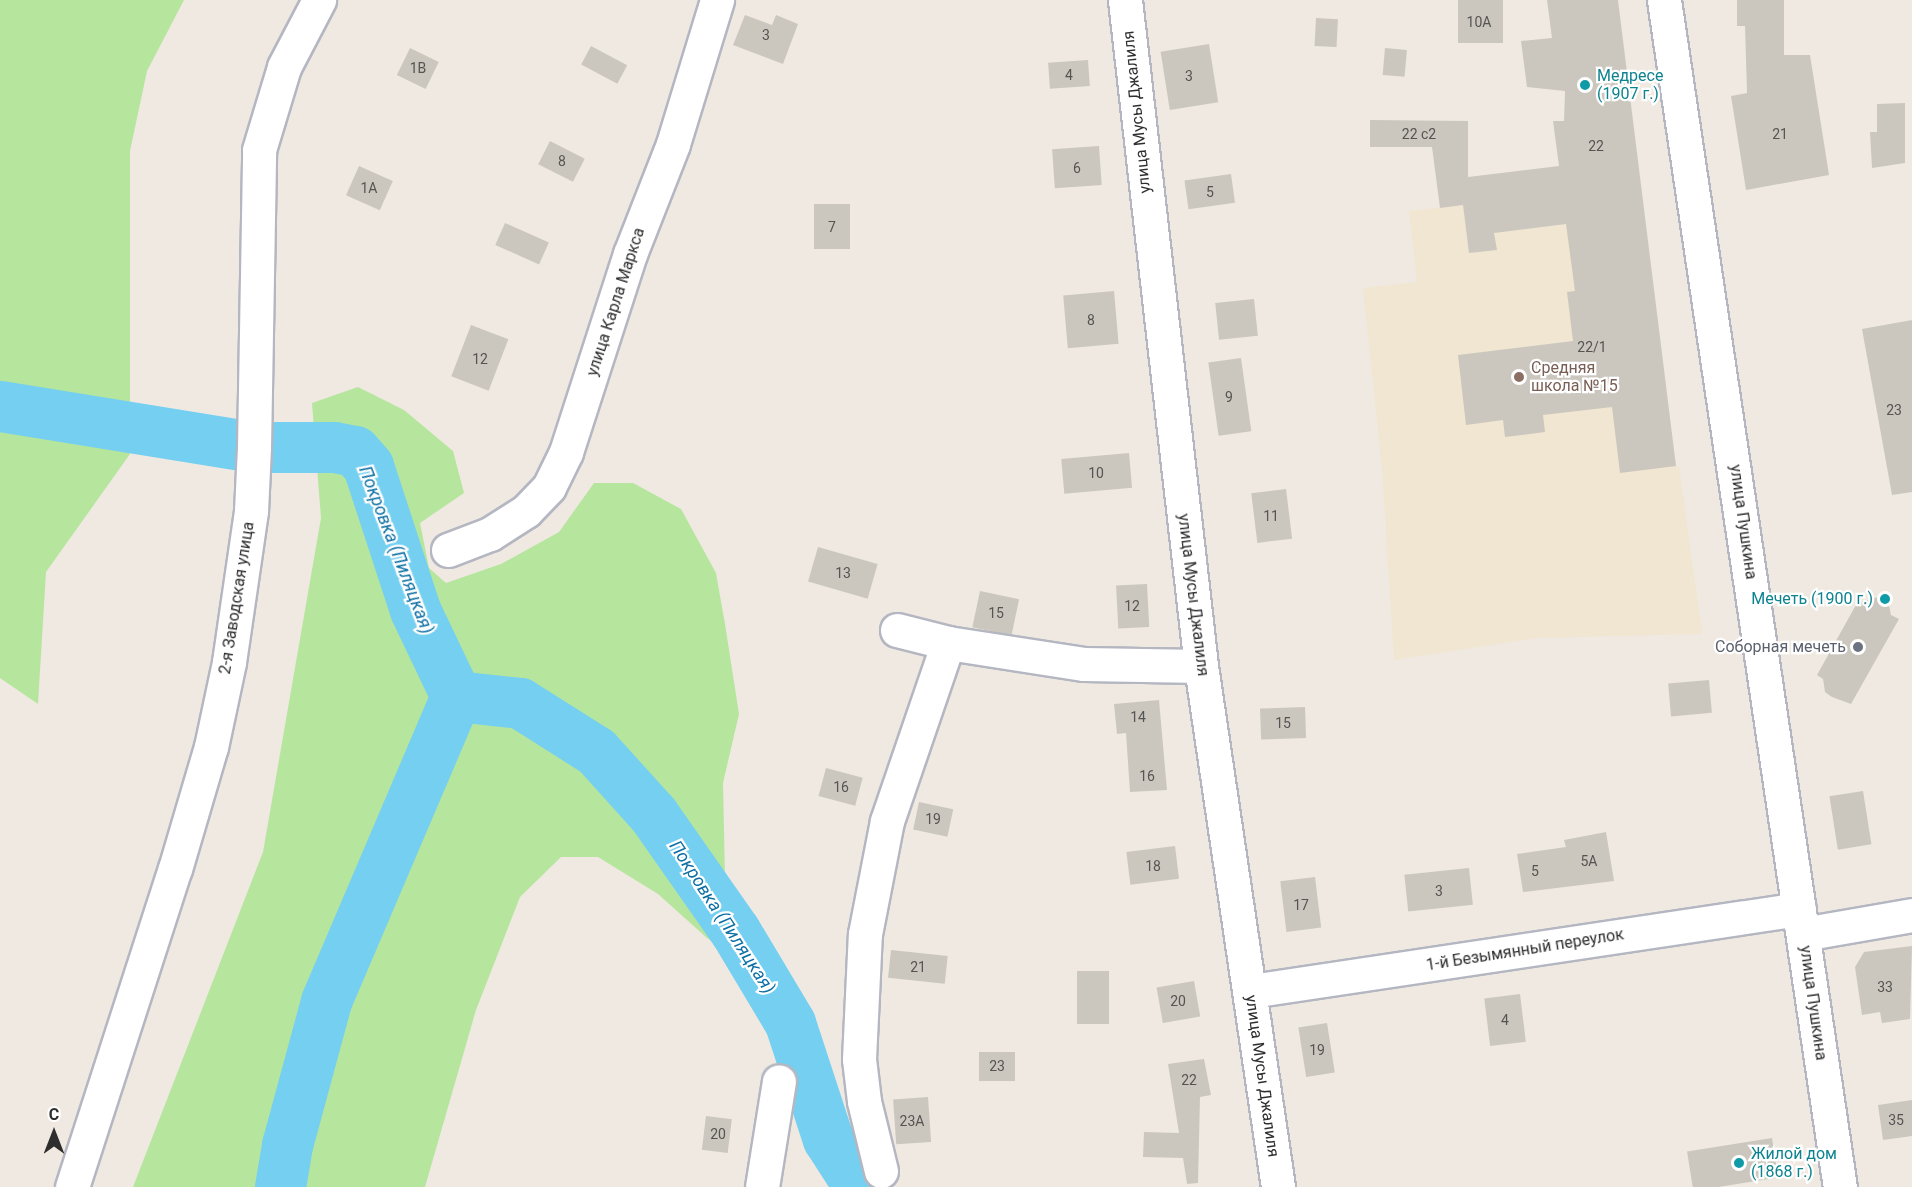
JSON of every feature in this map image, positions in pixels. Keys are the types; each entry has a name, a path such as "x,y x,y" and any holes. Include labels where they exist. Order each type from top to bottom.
{"street":[{"name":"2-я Заводская улица","path":"72,1187 175,869 211,747 229,662 252,490 259,150 284,67 319,0"},
{"name":"улица Карла Маркса","path":"448,550 490,534 526,511 549,488 566,452 630,254 676,134 717,0"},
{"name":"улица Мусы Джалиля","path":"1125,0 1202,666 1278,1187"},
{"name":"улица Пушкина","path":"1664,0 1840,1187"},
{"path":"897,630 948,643 1084,664 1202,666"},
{"path":"881,1171 864,1101 859,1059 865,934 887,821 948,643"},
{"name":"1-й Безымянный переулок","path":"1251,991 1801,922 1912,915"},
{"path":"762,1187 779,1081"}],"shaded area":[{"name":"Средняя школа №15","path":"1463,205 1469,253 1496,250 1494,233 1644,214 1676,466 1679,466 1702,634 1538,638 1394,660 1382,469 1363,288 1417,282 1409,211"}],"green space":[{"path":"0,0 184,0 147,71 130,151 130,454 46,572 38,704 0,678"},
{"path":"358,387 404,410 453,451 464,493 420,523 429,568 446,583 501,564 559,532 594,483 633,483 681,509 716,573 725,624 739,714 723,783 725,878 759,971 707,938 658,894 598,857 561,857 520,897 476,1010 425,1187 133,1187 263,852 321,518 312,403"}],"building":[{"path":"1458,0 1503,0 1503,43 1458,43"},
{"path":"1547,0 1618,0 1676,466 1620,473 1612,407 1543,415 1545,432 1505,437 1503,420 1466,425 1458,355 1573,341 1567,292 1575,291 1566,224 1494,233 1497,250 1469,253 1463,205 1440,208 1432,147 1370,147 1370,120 1468,121 1468,177 1559,166 1553,121 1564,121 1565,91 1527,87 1521,41 1552,38"},
{"path":"1737,0 1784,0 1784,55 1810,55 1829,175 1746,190 1731,96 1747,93 1745,26 1737,26"},
{"path":"745,15 772,25 776,15 798,24 783,64 733,45"},
{"path":"1316,18 1338,19 1337,47 1315,46"},
{"path":"1209,44 1218,102 1170,110 1161,52"},
{"path":"591,46 627,65 617,84 581,65"},
{"path":"410,48 439,62 426,89 397,75"},
{"path":"1385,48 1407,50 1405,77 1383,75"},
{"path":"1088,60 1090,86 1050,89 1048,63"},
{"path":"1905,103 1905,163 1872,168 1870,132 1877,132 1877,104"},
{"path":"550,141 585,159 573,182 538,164"},
{"path":"1099,146 1102,185 1055,188 1052,149"},
{"path":"359,166 393,181 380,210 346,195"},
{"path":"1231,174 1235,203 1188,209 1184,181"},
{"path":"814,204 850,204 850,249 814,249"},
{"path":"505,223 549,243 539,264 495,245"},
{"path":"1114,291 1119,344 1068,348 1063,295"},
{"path":"1254,299 1258,336 1219,340 1215,303"},
{"path":"1912,320 1912,492 1892,495 1862,329"},
{"path":"471,325 508,339 489,391 451,376"},
{"path":"1241,358 1251,431 1219,436 1208,363"},
{"path":"1129,453 1132,488 1064,494 1061,459"},
{"path":"1286,489 1292,539 1257,543 1251,493"},
{"path":"818,547 878,564 868,599 808,582"},
{"path":"1147,584 1149,627 1118,629 1116,586"},
{"path":"980,591 1019,599 1011,636 972,627"},
{"name":"Соборная мечеть","path":"1878,597 1888,600 1891,615 1899,619 1851,704 1825,692 1823,679 1817,675 1857,603"},
{"path":"1709,680 1712,713 1671,716 1668,684"},
{"path":"1159,700 1167,790 1130,792 1126,733 1117,734 1114,704"},
{"path":"1305,707 1306,738 1261,740 1260,709"},
{"path":"826,768 863,778 855,806 818,796"},
{"path":"1863,791 1871,844 1838,850 1829,796"},
{"path":"919,802 953,809 947,837 913,829"},
{"path":"1606,832 1614,881 1523,892 1517,854 1566,847 1564,840"},
{"path":"1175,846 1179,879 1130,885 1126,852"},
{"path":"1469,868 1473,905 1408,912 1404,875"},
{"path":"1315,877 1321,928 1286,932 1280,881"},
{"path":"1912,946 1910,1019 1882,1023 1880,1012 1862,1015 1855,967 1864,952"},
{"path":"891,950 948,956 945,984 888,978"},
{"path":"1077,971 1109,971 1109,1024 1077,1024"},
{"path":"1194,981 1200,1016 1163,1023 1157,988"},
{"path":"1520,994 1526,1042 1490,1046 1484,998"},
{"path":"1327,1023 1335,1072 1306,1077 1298,1028"},
{"path":"979,1052 1015,1052 1015,1081 979,1081"},
{"path":"1204,1059 1211,1095 1200,1097 1198,1183 1187,1184 1183,1158 1143,1157 1144,1132 1179,1133 1168,1064"},
{"path":"928,1097 931,1142 896,1144 893,1099"},
{"path":"1912,1100 1912,1136 1883,1140 1878,1105"},
{"path":"706,1116 732,1119 728,1153 702,1150"},
{"path":"1772,1138 1778,1178 1718,1187 1693,1187 1687,1151"}],"waterway":[{"name":"Покровка (Пиляцкая)","path":"0,406 254,447 334,447 355,451 368,466 415,610 456,696 520,703 596,751 653,814 735,931 790,1023 828,1139 859,1187"},
{"path":"280,1187 287,1145 326,1001 456,696"}],"place":[{"name":"Медресе (1907 г.)","path":"1585,85"},
{"name":"Средняя школа №15","path":"1519,377"},
{"name":"Мечеть (1900 г.)","path":"1885,599"},
{"name":"Соборная мечеть","path":"1858,647"},
{"name":"Жилой дом (1868 г.)","path":"1739,1163"}]}
